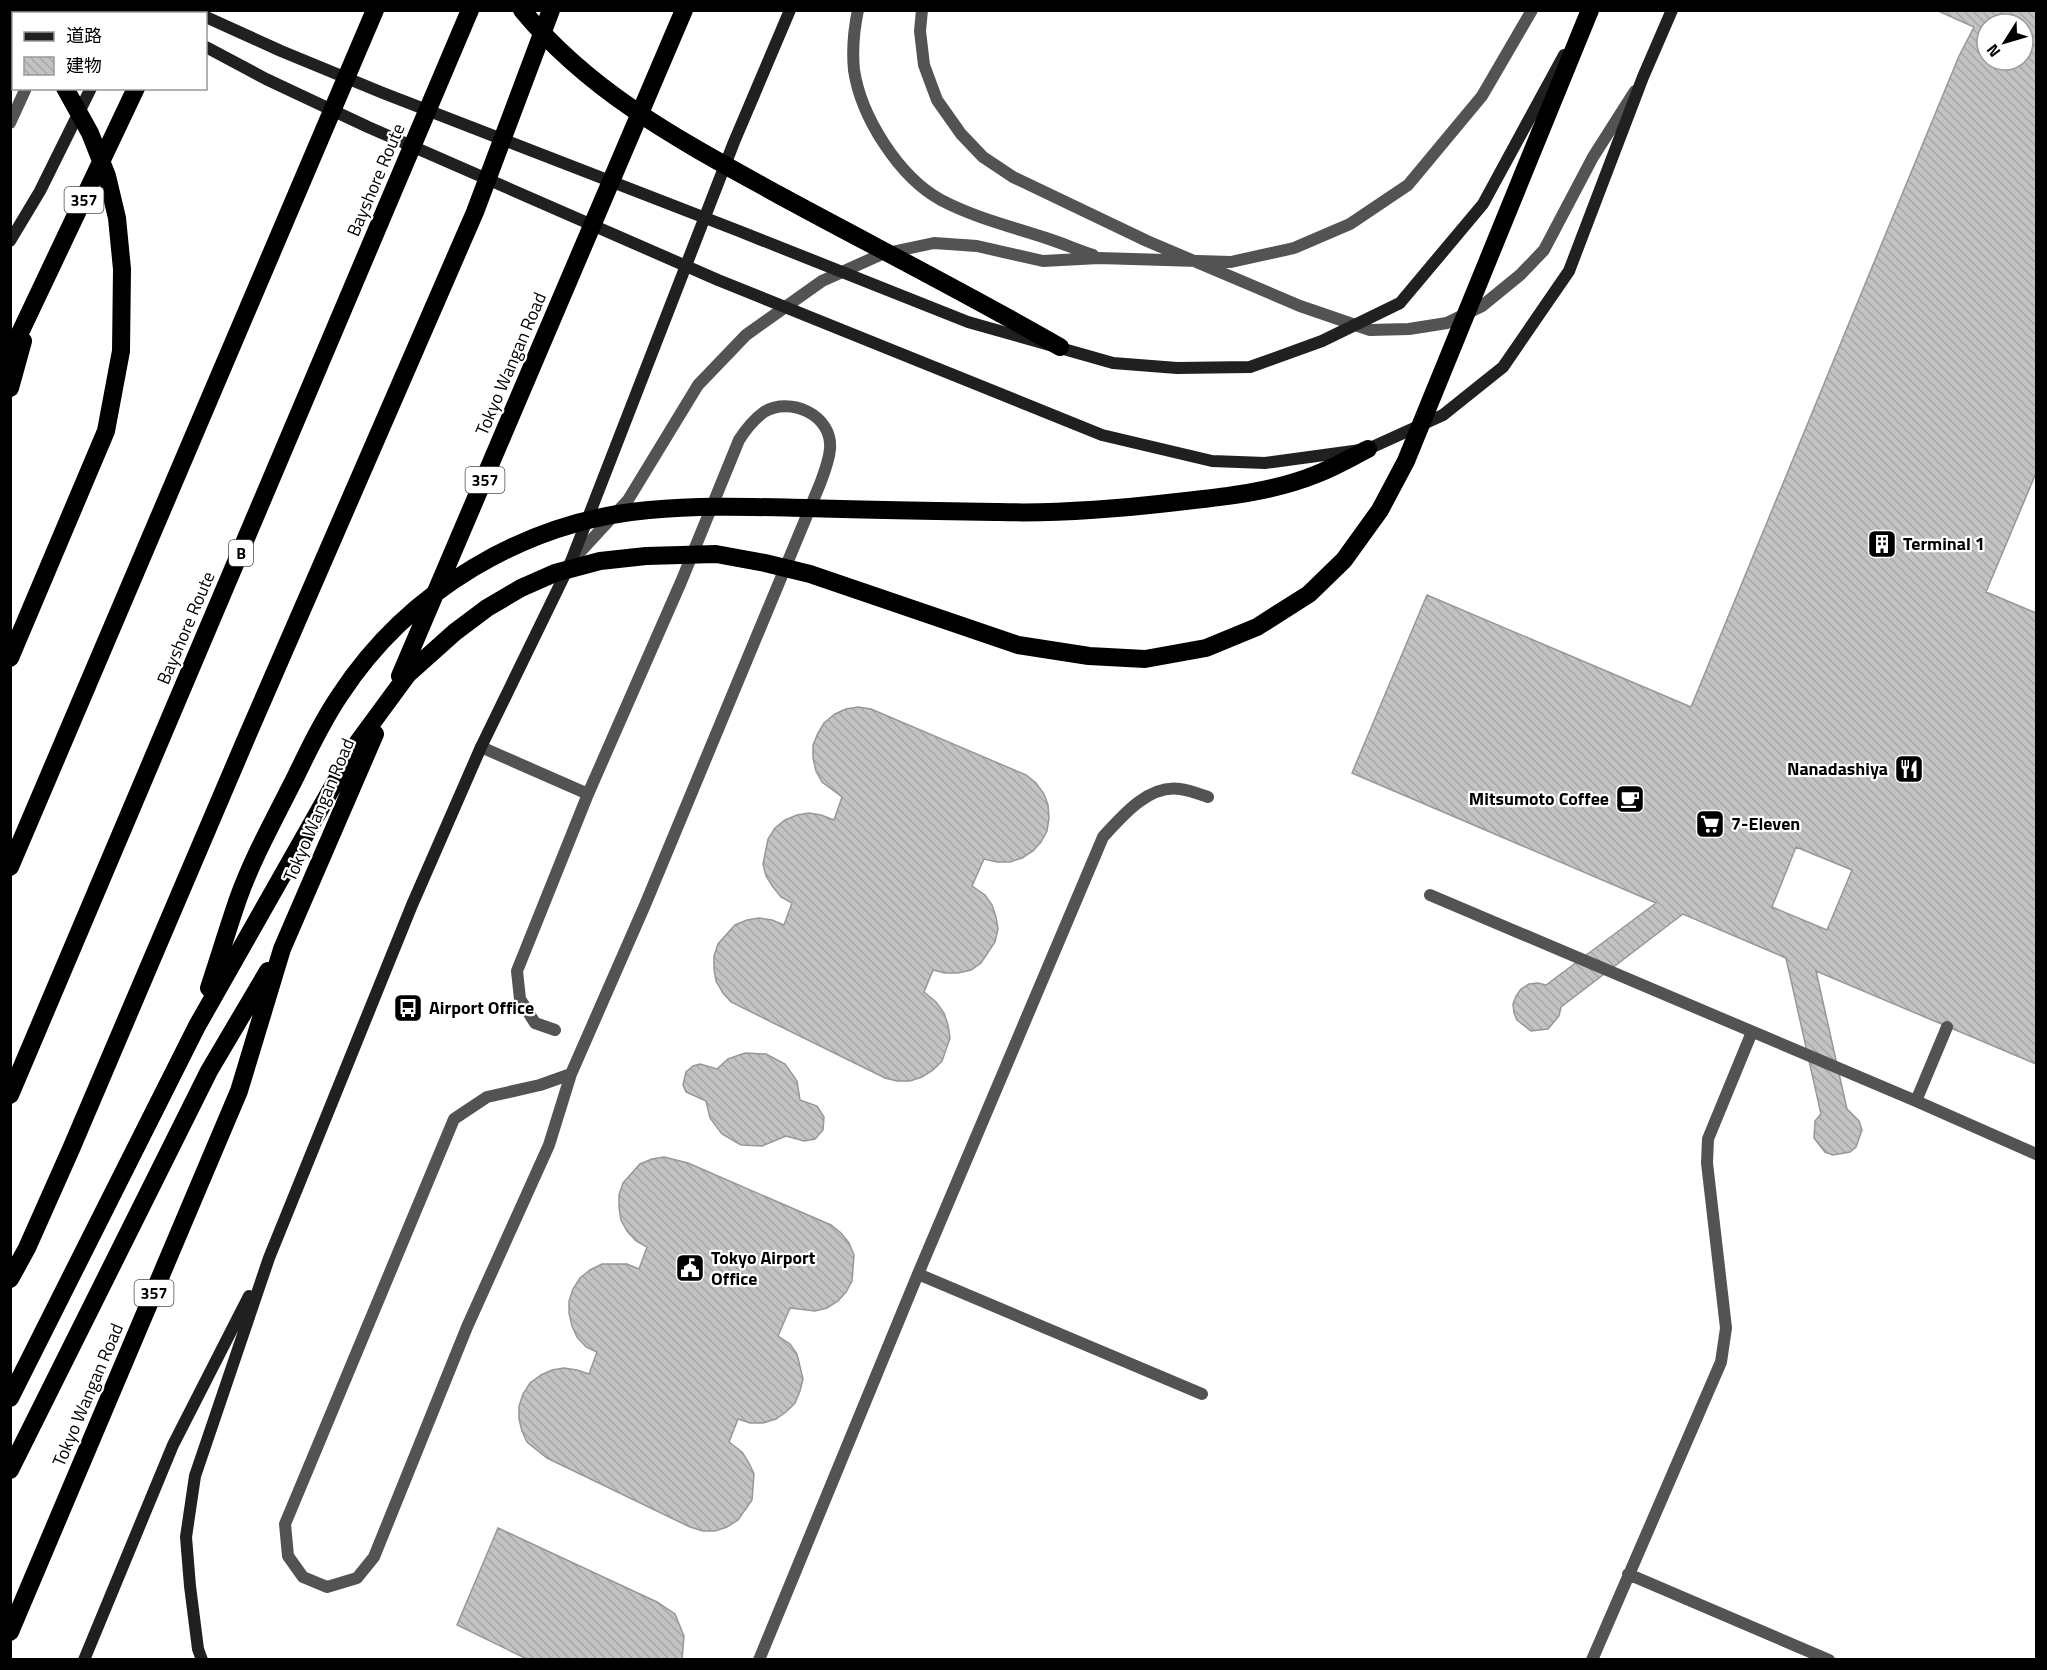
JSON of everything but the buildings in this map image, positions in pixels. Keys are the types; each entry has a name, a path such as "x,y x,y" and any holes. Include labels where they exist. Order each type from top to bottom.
{"highway":[{"path":"10,867 375,10"},
{"name":"Bayshore Route","path":"10,1095 470,10"},
{"path":"522,10 540,33 587,77 637,114 750,179 975,298 1060,347"},
{"path":"10,1279 27,1248 72,1149 245,741 475,212 551,10"},
{"name":"Tokyo Wangan Road","path":"10,1632 239,1091 282,949 684,10"},
{"path":"10,1398 196,1026 358,742 408,674 455,632 521,588 555,573 600,561 646,556 716,554 810,574 1018,645 1089,656 1146,659 1206,648 1257,627 1309,594 1344,560 1380,510 1406,461 1589,10"},
{"path":"10,658 106,431 121,351 122,269 117,218 107,176 90,132 66,90"},
{"name":"357","path":"10,354 135,90"},
{"path":"10,388 32,311"},
{"path":"196,1026 239,897 287,793 341,693 373,652 405,618 463,573 504,551 571,524 648,510 718,507 1052,513 1225,497 1317,474 1368,449"},
{"path":"10,1470 208,1071 282,949"}],"street":[{"path":"202,1659 198,1649 186,1537 195,1476 269,1258 412,905 481,747 570,564 734,142 790,10"},
{"path":"858,10 854,30 854,69 863,105 885,146 909,176 940,200 989,220 1099,258"},
{"path":"921,10 920,31 924,65 936,100 961,134 983,157 1013,177 1147,241 1300,306 1370,330 1418,328 1447,323 1482,306 1520,274 1544,250 1593,157 1643,77"},
{"path":"570,564 628,500 698,385 746,335 822,281 882,254 934,243 977,246 1043,261 1099,258 1231,262 1294,248 1350,224 1408,185 1482,96 1532,10"},
{"path":"207,17 383,93 968,322 1113,363 1177,368 1250,367 1322,341 1400,303 1483,204 1589,10"},
{"path":"207,48 266,79 368,127 718,280 1102,435 1212,461 1265,463 1368,449 1443,415 1503,367 1569,271 1643,77 1672,10"},
{"path":"10,123 25,90"},
{"path":"10,241 45,181 90,90"},
{"path":"555,1030 535,1023 520,999 517,971 588,795 681,582 739,440 749,424 765,411 783,405 815,414 828,431 831,447 827,465 682,818 571,1074 549,1145 467,1327 374,1557 357,1578 327,1587 303,1577 288,1556 285,1524 454,1119 488,1097 540,1085 571,1074"},
{"path":"481,747 588,795"},
{"path":"759,1659 918,1274 1103,837 1132,808 1159,789 1179,788 1208,797"},
{"path":"1430,895 2037,1154"},
{"path":"1916,1101 1947,1027"},
{"path":"1592,1659 1721,1362 1726,1328 1707,1163 1708,1139 1752,1032"},
{"path":"84,1659 173,1445 269,1258"},
{"path":"918,1274 1202,1394"},
{"path":"1628,1574 1829,1659"}],"place":[{"name":"Terminal 1","path":"1882,544"},
{"name":"Nanadashiya","path":"1909,769"},
{"name":"Mitsumoto Coffee","path":"1630,799"},
{"name":"7-Eleven","path":"1710,824"},
{"name":"Airport Office","path":"408,1008"},
{"name":"Tokyo Airport Office","path":"690,1268"}]}
